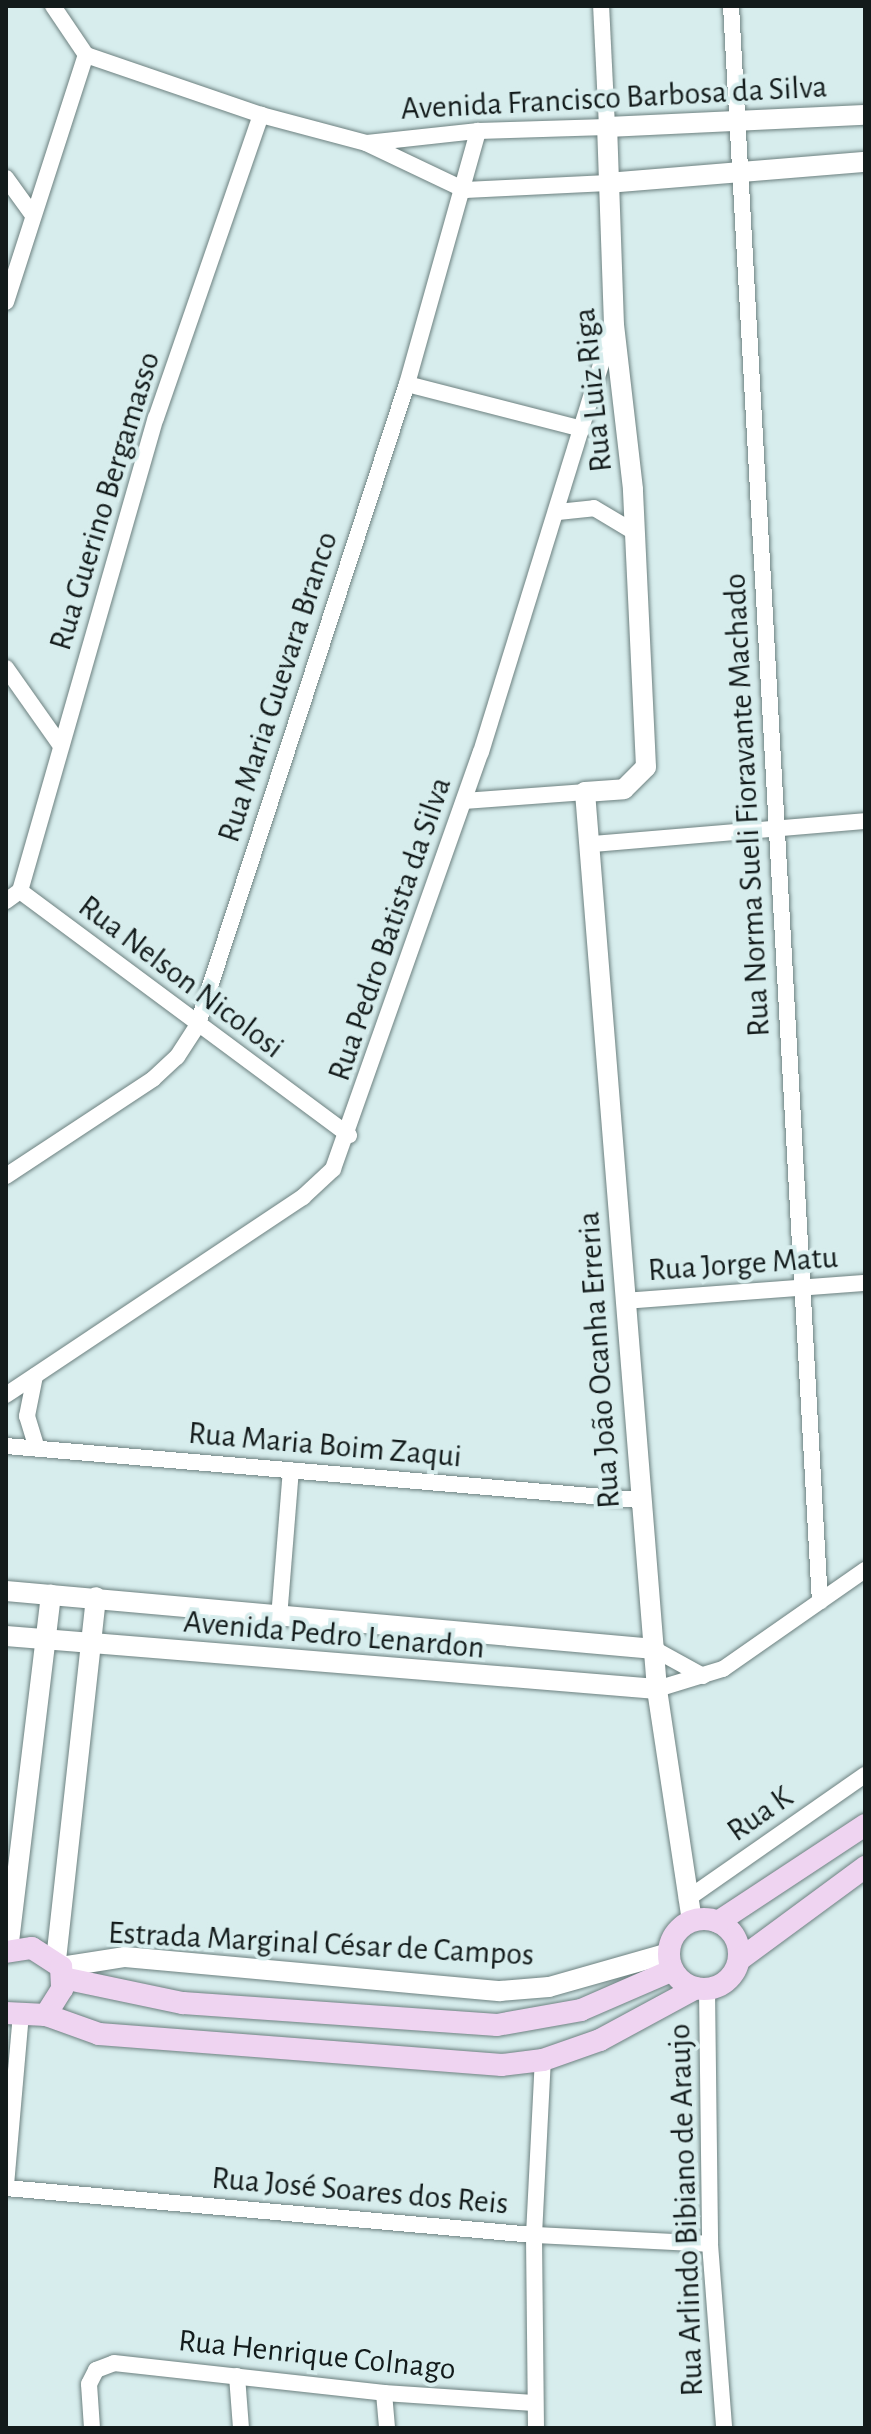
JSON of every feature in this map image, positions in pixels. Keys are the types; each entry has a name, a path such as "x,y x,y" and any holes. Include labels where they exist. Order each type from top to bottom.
{"main road":[{"path":"718,1922 865,1825"},
{"path":"13,2014 46,2015 99,2034 502,2065 543,2060 600,2040 701,1989 722,1985 739,1960 865,1867"},
{"path":"671,1962 672,1940 689,1910 731,1931 739,1960"},
{"path":"7,1951 32,1948 60,1968 183,2003 497,2025 581,2010 671,1962"},
{"path":"671,1962 701,1989"},
{"path":"46,2015 57,2004 60,1968"}],"street":[{"path":"6,302 86,55 53,6"},
{"name":"Rua Luiz Riga","path":"585,792 624,789 646,767 636,533 614,325 601,6"},
{"name":"Rua Norma Sueli Fioravante Machado","path":"731,6 734,120 799,1287 820,1602"},
{"name":"Avenida Francisco Barbosa da Silva","path":"86,55 261,115 366,143 465,190 608,183 865,162"},
{"name":"Rua Guerino Bergamasso","path":"13,896 61,746 156,418 261,115"},
{"name":"Avenida Francisco Barbosa da Silva","path":"366,143 478,131 865,115"},
{"name":"Rua Maria Guevara Branco","path":"6,1176 153,1079 177,1057 197,1026 407,384 465,190 478,131"},
{"path":"6,178 32,214"},
{"name":"Rua Pedro Batista da Silva","path":"6,1395 303,1197 333,1169 349,1135 465,801 558,512 614,325"},
{"path":"407,384 582,429"},
{"path":"558,512 594,508 636,533"},
{"path":"6,668 61,746"},
{"path":"465,801 585,792"},
{"name":"Rua João Ocanha Erreria","path":"585,792 592,844 639,1500 657,1689 689,1910"},
{"path":"592,844 865,821"},
{"name":"Rua Nelson Nicolosi","path":"13,896 349,1135"},
{"name":"Rua Jorge Matu","path":"625,1301 865,1283"},
{"path":"35,1376 27,1416 37,1449"},
{"name":"Rua Maria Boim Zaqui","path":"6,1446 639,1500"},
{"path":"279,1618 291,1470"},
{"path":"657,1689 723,1669 865,1570"},
{"name":"Avenida Pedro Lenardon","path":"6,1591 96,1597 279,1618 654,1649"},
{"path":"7,1951 51,1595"},
{"path":"60,1968 88,1645 96,1597"},
{"name":"Avenida Pedro Lenardon","path":"6,1636 657,1689"},
{"path":"654,1649 703,1676"},
{"name":"Rua K","path":"689,1910 865,1775"},
{"name":"Estrada Marginal César de Campos","path":"60,1968 125,1957 500,1991 549,1987 671,1962"},
{"name":"Rua Arlindo Bibiano de Araujo","path":"701,1989 710,2244 724,2428"},
{"path":"6,2186 13,2014"},
{"path":"536,2428 534,2235 543,2060"},
{"name":"Rua José Soares dos Reis","path":"6,2186 534,2235 710,2244"},
{"name":"Rua Henrique Colnago","path":"92,2428 89,2384 96,2370 114,2363 384,2393 534,2403"},
{"path":"237,2376 241,2428"},
{"path":"384,2393 387,2428"}]}
